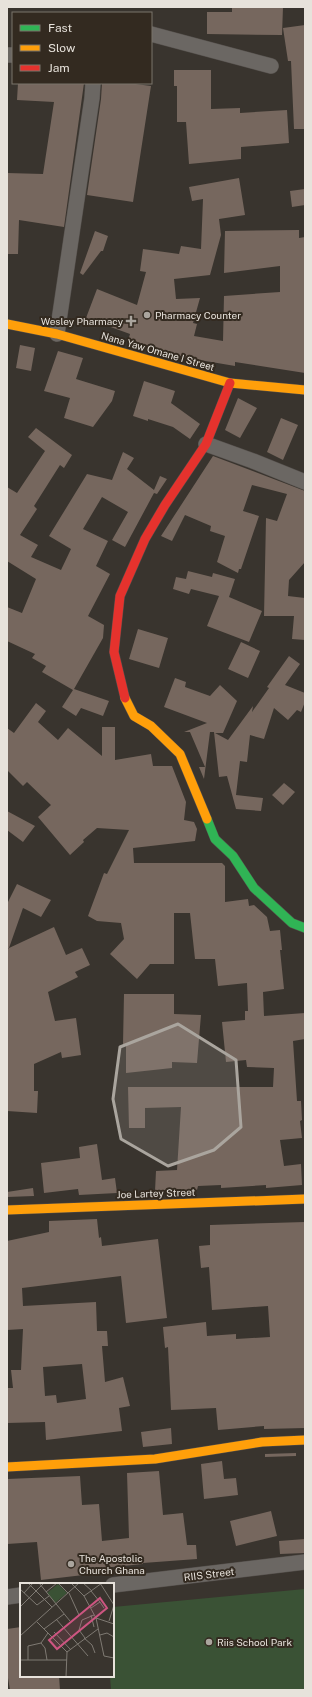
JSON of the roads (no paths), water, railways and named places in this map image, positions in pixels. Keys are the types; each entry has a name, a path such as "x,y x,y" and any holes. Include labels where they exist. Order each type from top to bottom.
{"street":[{"path":"152,34 271,66"},
{"path":"57,334 92,98 92,84"},
{"name":"Nana Yaw Omane I Street","path":"7,324 57,334 230,383 305,390"},
{"path":"230,383 206,444 165,505 145,539 120,596 114,652 126,702 134,716 151,726 180,754 215,839 233,856 254,888 292,923 305,928"},
{"path":"206,444 305,482"},
{"name":"Joe Lartey Street","path":"7,1210 305,1199"},
{"path":"7,1467 155,1459 262,1442 305,1440"},
{"name":"RIIS Street","path":"114,1585 305,1562"},
{"path":"7,1597 20,1596"}],"place":[{"name":"Pharmacy Counter","path":"147,315"},
{"name":"Wesley Pharmacy","path":"131,321"},
{"name":"The Apostolic Church Ghana","path":"71,1564"},
{"name":"Riis School Park","path":"209,1642"}]}
